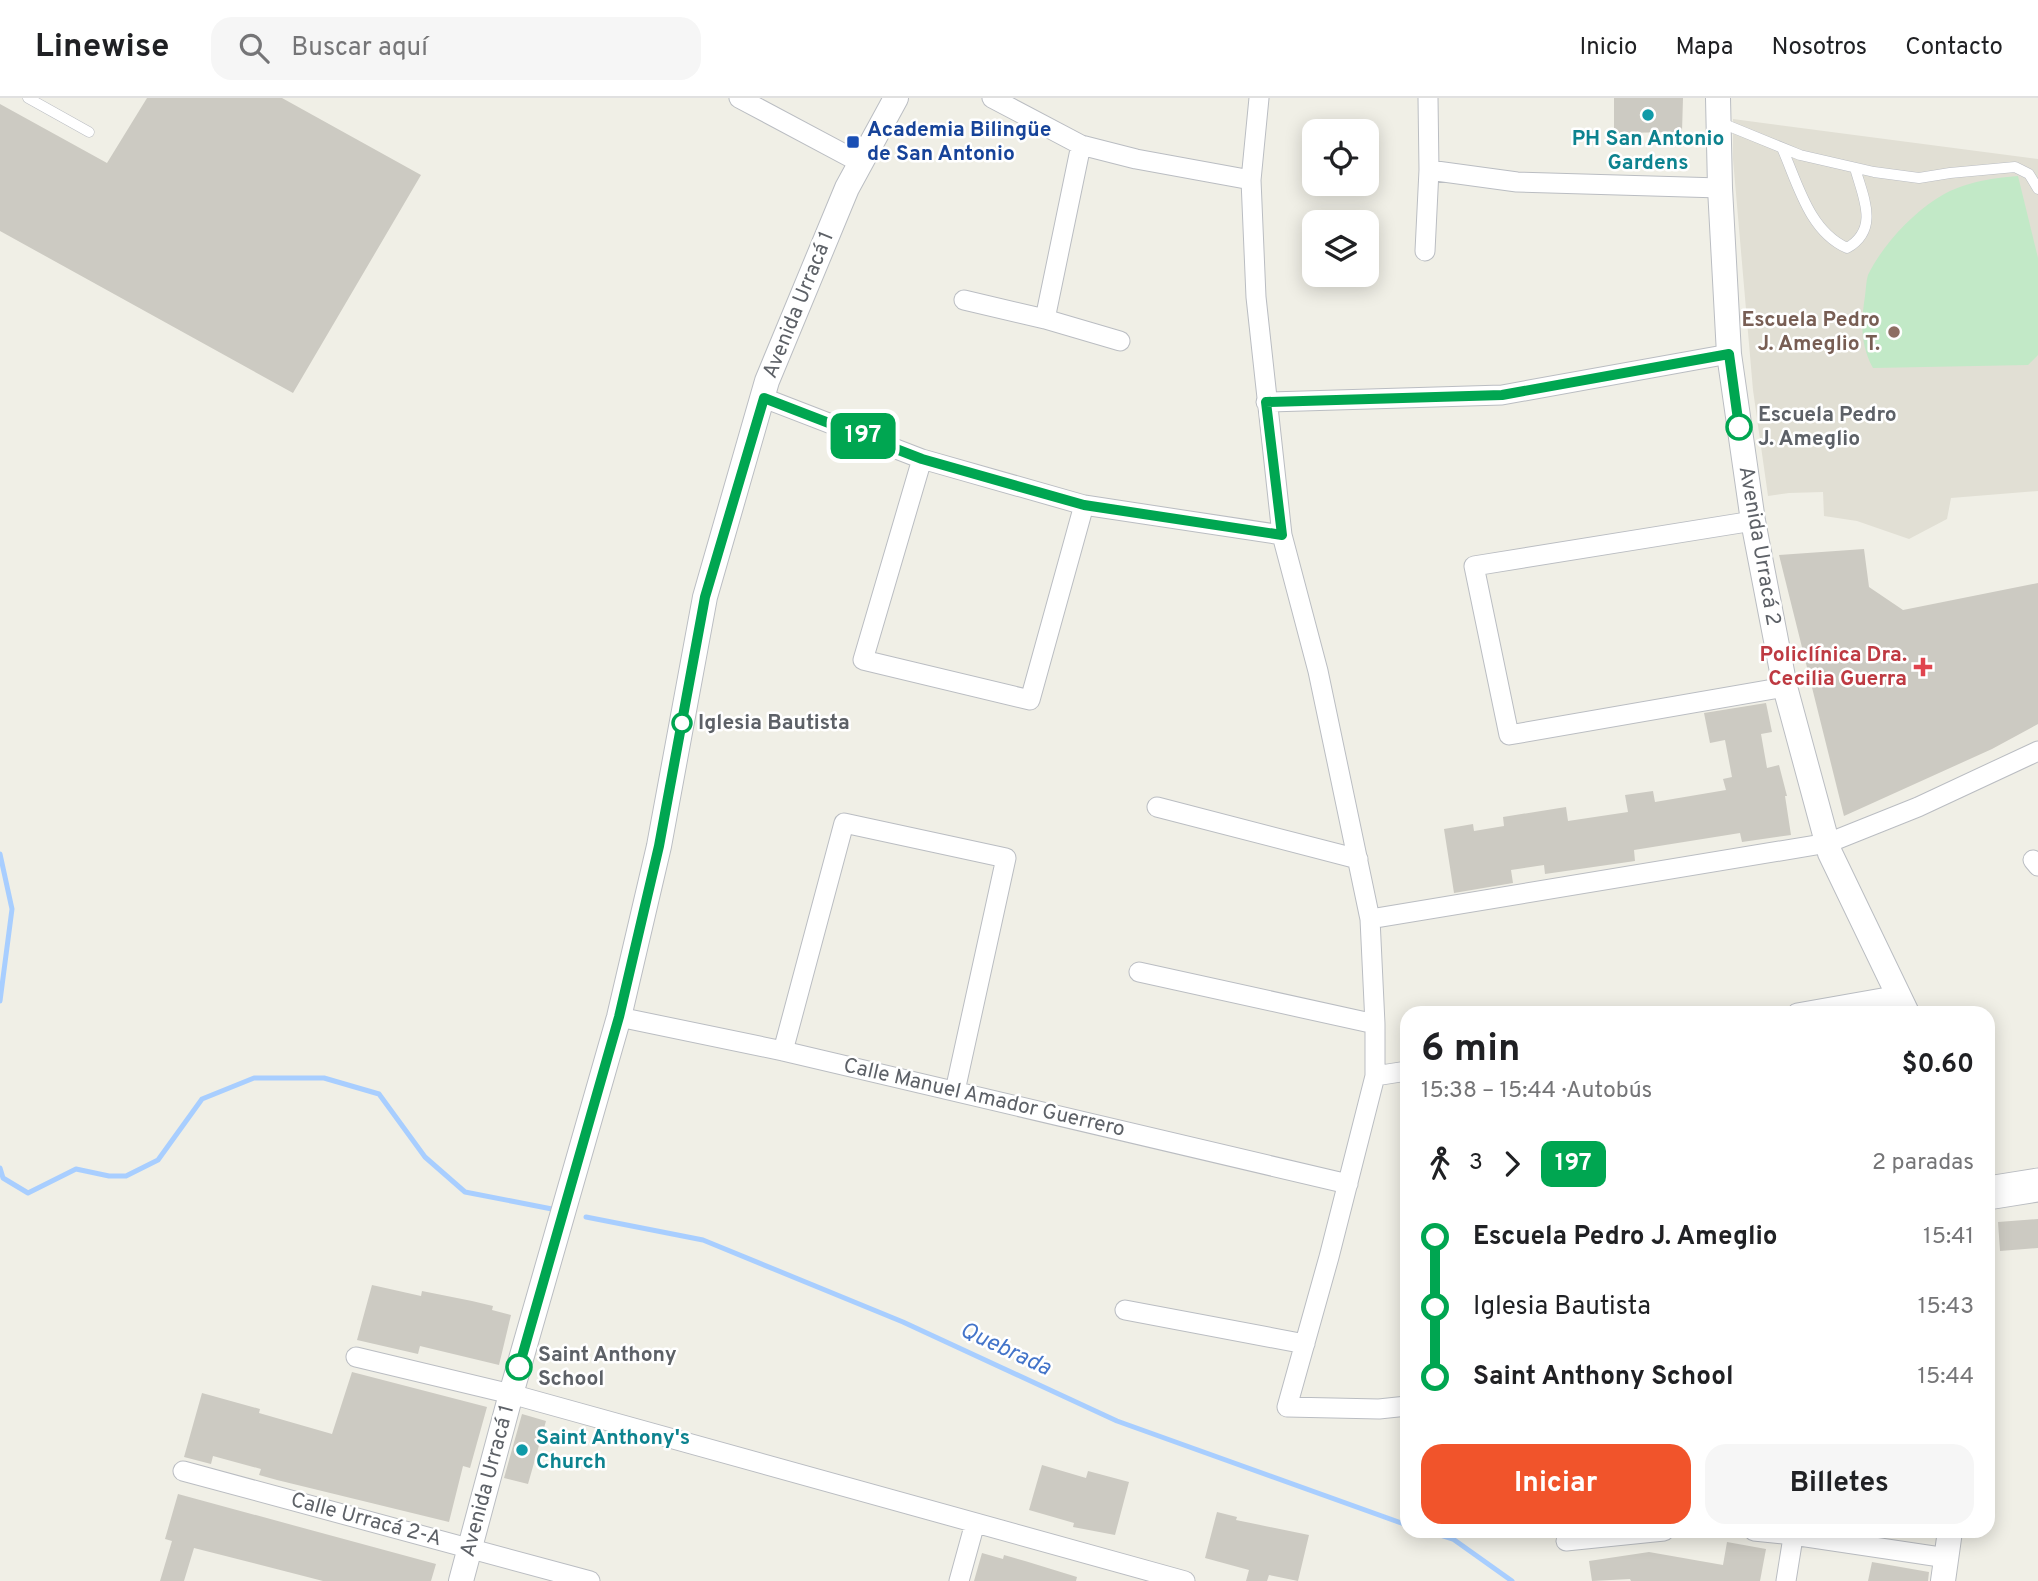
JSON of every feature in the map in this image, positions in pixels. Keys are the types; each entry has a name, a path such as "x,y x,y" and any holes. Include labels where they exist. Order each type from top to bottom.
{"street":[{"path":"739,98 861,163"},
{"name":"Avenida Urracá 1","path":"461,1581 511,1394 619,1017 659,846 705,597 768,381 847,188 896,98"},
{"path":"992,98 1081,145 1136,159 1251,180"},
{"path":"1259,98 1251,180 1256,296 1282,535 1318,671 1370,919 1375,1024 1375,1076 1287,1407 1379,1409 1400,1407"},
{"path":"1425,251 1429,170 1428,98"},
{"name":"Avenida Urracá 2","path":"1718,110 1729,354 1753,521 1785,687 1830,853 1903,1004"},
{"path":"1045,319 1081,145"},
{"path":"1429,170 1517,182 1720,188"},
{"path":"964,300 1045,319 1120,341"},
{"path":"1266,402 1502,395 1729,354"},
{"path":"764,398 922,459 1084,505 1282,535"},
{"path":"922,459 863,660 1030,699 1084,505"},
{"path":"1753,521 1474,566 1509,735 1785,687"},
{"path":"1370,919 1828,843 1918,807 2038,751"},
{"path":"1157,807 1357,859"},
{"path":"783,1051 844,823 1006,858 955,1091"},
{"path":"1139,972 1375,1024"},
{"path":"1879,1006 1903,1004"},
{"name":"Calle Manuel Amador Guerrero","path":"619,1017 783,1051 1348,1184"},
{"path":"1375,1076 1400,1072"},
{"path":"1995,1185 2038,1178"},
{"path":"1995,1199 2038,1192"},
{"path":"1125,1310 1305,1343"},
{"path":"356,1357 511,1394 1185,1581"},
{"name":"Calle Urracá 2-A","path":"183,1471 590,1581"},
{"path":"959,1581 975,1523"},
{"path":"1566,1541 1595,1538"},
{"path":"1786,1581 1792,1538"},
{"path":"1814,1538 1945,1570 1949,1538"}],"lane":[{"path":"28,98 89,132"},
{"path":"1718,110 1782,148 1800,155 1855,168 1919,178 2015,167 2029,174 2038,190"},
{"path":"1782,148 1812,217 1833,242 1847,248 1858,242 1866,231 1868,213 1855,168"}],"shaded area":[{"name":"Escuela Pedro J. Ameglio T.","path":"1733,119 2038,159 2038,491 1951,498 1947,519 1909,539 1857,521 1824,516 1823,492 1768,496 1753,390 1733,159"}],"green space":[{"path":"2018,176 2038,258 2038,355 2028,365 1873,368 1863,333 1866,282 1874,264 1889,243 1916,214 1945,194 1976,182"}],"building":[{"path":"147,98 282,98 421,175 293,393 0,231 0,104 107,163"},
{"name":"PH San Antonio Gardens","path":"1614,98 1683,98 1682,132 1614,133"},
{"name":"Policlínica Dra. Cecilia Guerra","path":"1864,549 1869,587 1903,610 2038,583 2038,724 1992,749 1844,816 1779,555"},
{"path":"1766,703 1772,732 1761,734 1767,768 1779,765 1787,796 1791,835 1742,842 1740,833 1634,850 1635,861 1545,874 1544,865 1511,870 1513,883 1454,893 1444,829 1473,824 1474,831 1504,826 1503,817 1566,807 1568,821 1628,812 1625,795 1653,791 1655,802 1726,790 1723,779 1732,777 1725,740 1710,743 1704,713"},
{"path":"2038,1219 2038,1248 2000,1251 1998,1222"},
{"path":"372,1285 421,1296 422,1291 472,1301 493,1306 492,1310 511,1315 499,1365 420,1346 418,1354 357,1340"},
{"path":"352,1372 487,1407 470,1468 463,1466 449,1522 259,1475 261,1469 213,1456 211,1464 184,1457 202,1393 260,1409 259,1413 332,1434"},
{"name":"Saint Anthony's Church","path":"522,1414 546,1421 528,1484 504,1478"},
{"path":"1042,1465 1086,1478 1088,1471 1129,1482 1115,1535 1073,1527 1074,1523 1029,1510"},
{"path":"178,1494 436,1564 431,1581 323,1581 194,1548 184,1581 160,1581 172,1541 165,1539"},
{"path":"1217,1512 1237,1517 1236,1520 1309,1535 1298,1581 1269,1575 1267,1581 1246,1581 1249,1570 1205,1558"},
{"path":"1727,1542 1766,1549 1760,1581 1592,1581 1589,1561 1649,1552 1723,1565"},
{"path":"982,1553 1025,1561 1077,1577 1076,1581 974,1581"},
{"path":"1872,1562 1929,1572 1928,1581 1868,1581"}],"waterway":[{"name":"Quebrada","path":"0,854 12,909 0,1001"},
{"name":"Quebrada","path":"0,1168 3,1178 28,1193 76,1169 109,1176 126,1176 158,1160 202,1099 254,1078 324,1078 379,1094 425,1157 465,1192 557,1210"},
{"name":"Quebrada","path":"586,1217 703,1240 903,1322 1117,1421 1400,1522"},
{"name":"Quebrada","path":"1450,1538 1512,1581"}],"bus line":[{"name":"197","path":"519,1367 619,1017 659,846 705,597 764,398 922,459 1084,505 1282,535 1266,402 1502,395 1729,354 1739,427"}],"place":[{"name":"PH San Antonio Gardens","path":"1648,115"},
{"name":"Academia Bilingüe de San Antonio","path":"853,142"},
{"name":"Escuela Pedro J. Ameglio T.","path":"1894,332"},
{"name":"Escuela Pedro J. Ameglio","path":"1739,427"},
{"name":"Policlínica Dra. Cecilia Guerra","path":"1923,667"},
{"name":"Iglesia Bautista","path":"682,723"},
{"name":"Saint Anthony School","path":"519,1367"},
{"name":"Saint Anthony's Church","path":"522,1450"}]}
